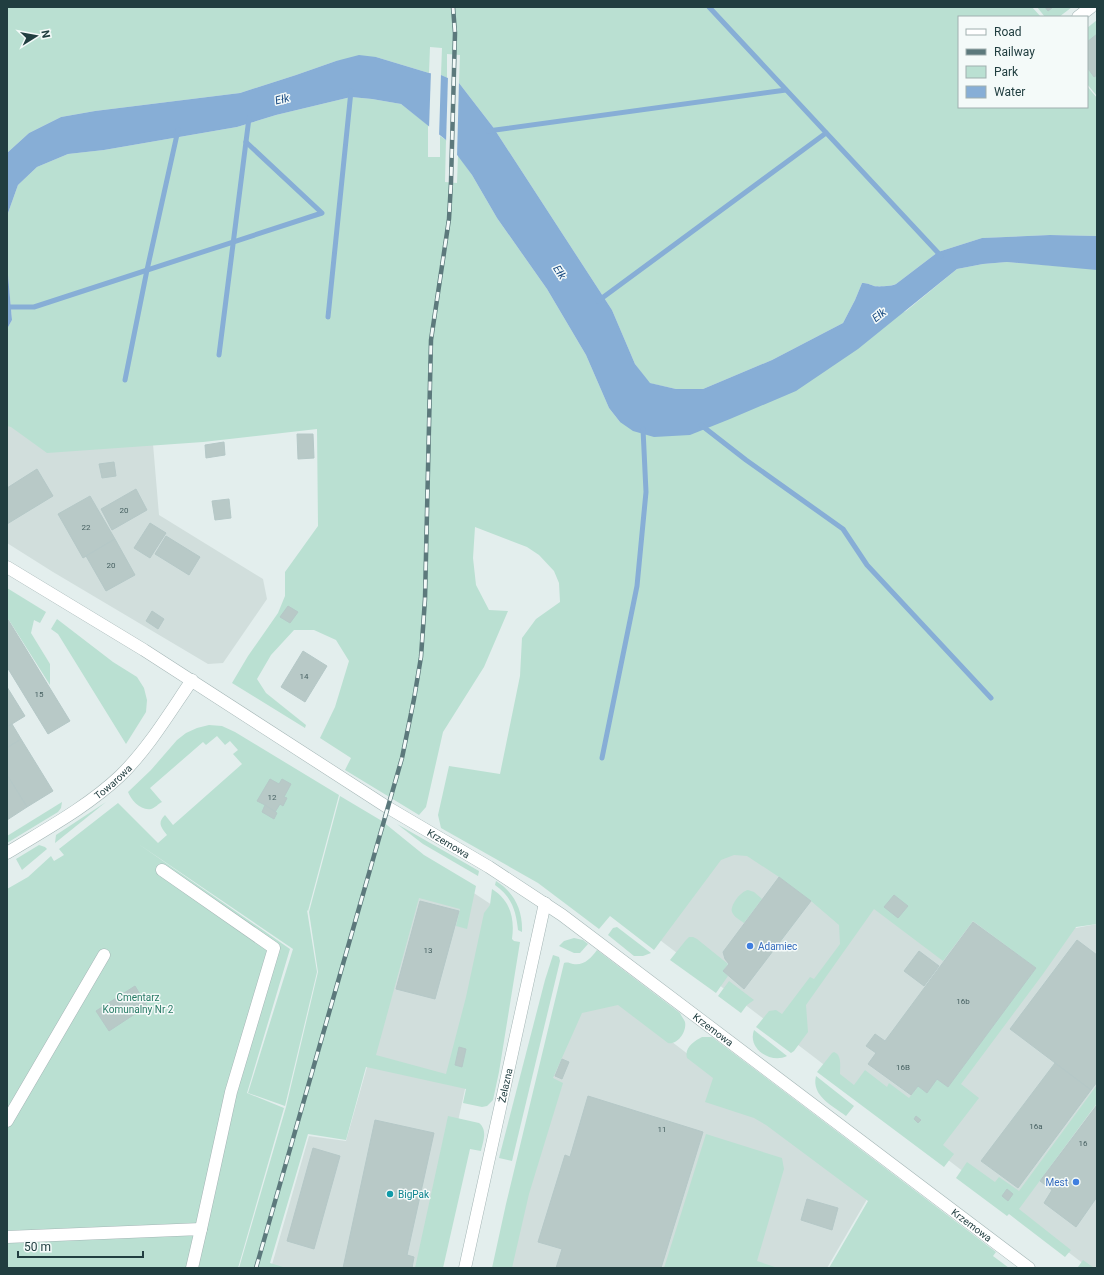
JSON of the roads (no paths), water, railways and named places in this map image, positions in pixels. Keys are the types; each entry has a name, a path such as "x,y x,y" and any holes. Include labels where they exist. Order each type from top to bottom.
{"street":[{"path":"1079,16 1091,7"},
{"path":"7,567 192,680"},
{"name":"Krzemowa","path":"192,680 387,807 562,914 1029,1268"},
{"name":"Towarowa","path":"7,853 86,804 122,775 148,743 192,680"},
{"path":"162,870 274,948 231,1092 192,1268"},
{"name":"Żelazna","path":"465,1268 545,903"},
{"path":"7,1121 104,955"},
{"path":"7,1236 200,1229"}],"water":[{"name":"Ełk","path":"359,55 376,57 429,73 441,75 459,83 493,127 612,310 635,364 650,383 676,389 703,389 772,360 843,323 862,283 867,283 874,286 894,285 938,252 982,238 1050,235 1097,236 1097,270 1007,262 983,264 957,269 858,349 796,391 690,435 654,437 633,431 620,422 609,408 586,355 547,289 497,218 472,175 446,140 401,104 351,97 276,115 237,127 104,150 68,154 37,167 18,185 8,213 7,235 7,153 29,133 61,117 95,111 240,93 336,61"},
{"path":"7,264 12,320 7,329"}],"waterway":[{"path":"709,7 941,256"},
{"path":"488,131 786,90"},
{"path":"328,317 351,91"},
{"path":"219,355 249,118"},
{"path":"125,380 147,270 178,130"},
{"path":"598,301 826,133"},
{"path":"7,307 34,307 322,213 246,142"},
{"path":"701,425 746,460 843,529 867,565 991,698"},
{"path":"602,758 637,586 646,492 643,429"}],"railway":[{"path":"256,1268 402,758 421,657 425,599 431,340 449,219 451,182 455,33 453,7"}],"place":[{"name":"Adamiec","path":"750,946"},
{"name":"Mest","path":"1076,1182"},
{"name":"BigPak","path":"390,1194"}],"park label":[{"name":"Cmentarz Komunalny Nr 2","path":"138,1002"}]}
